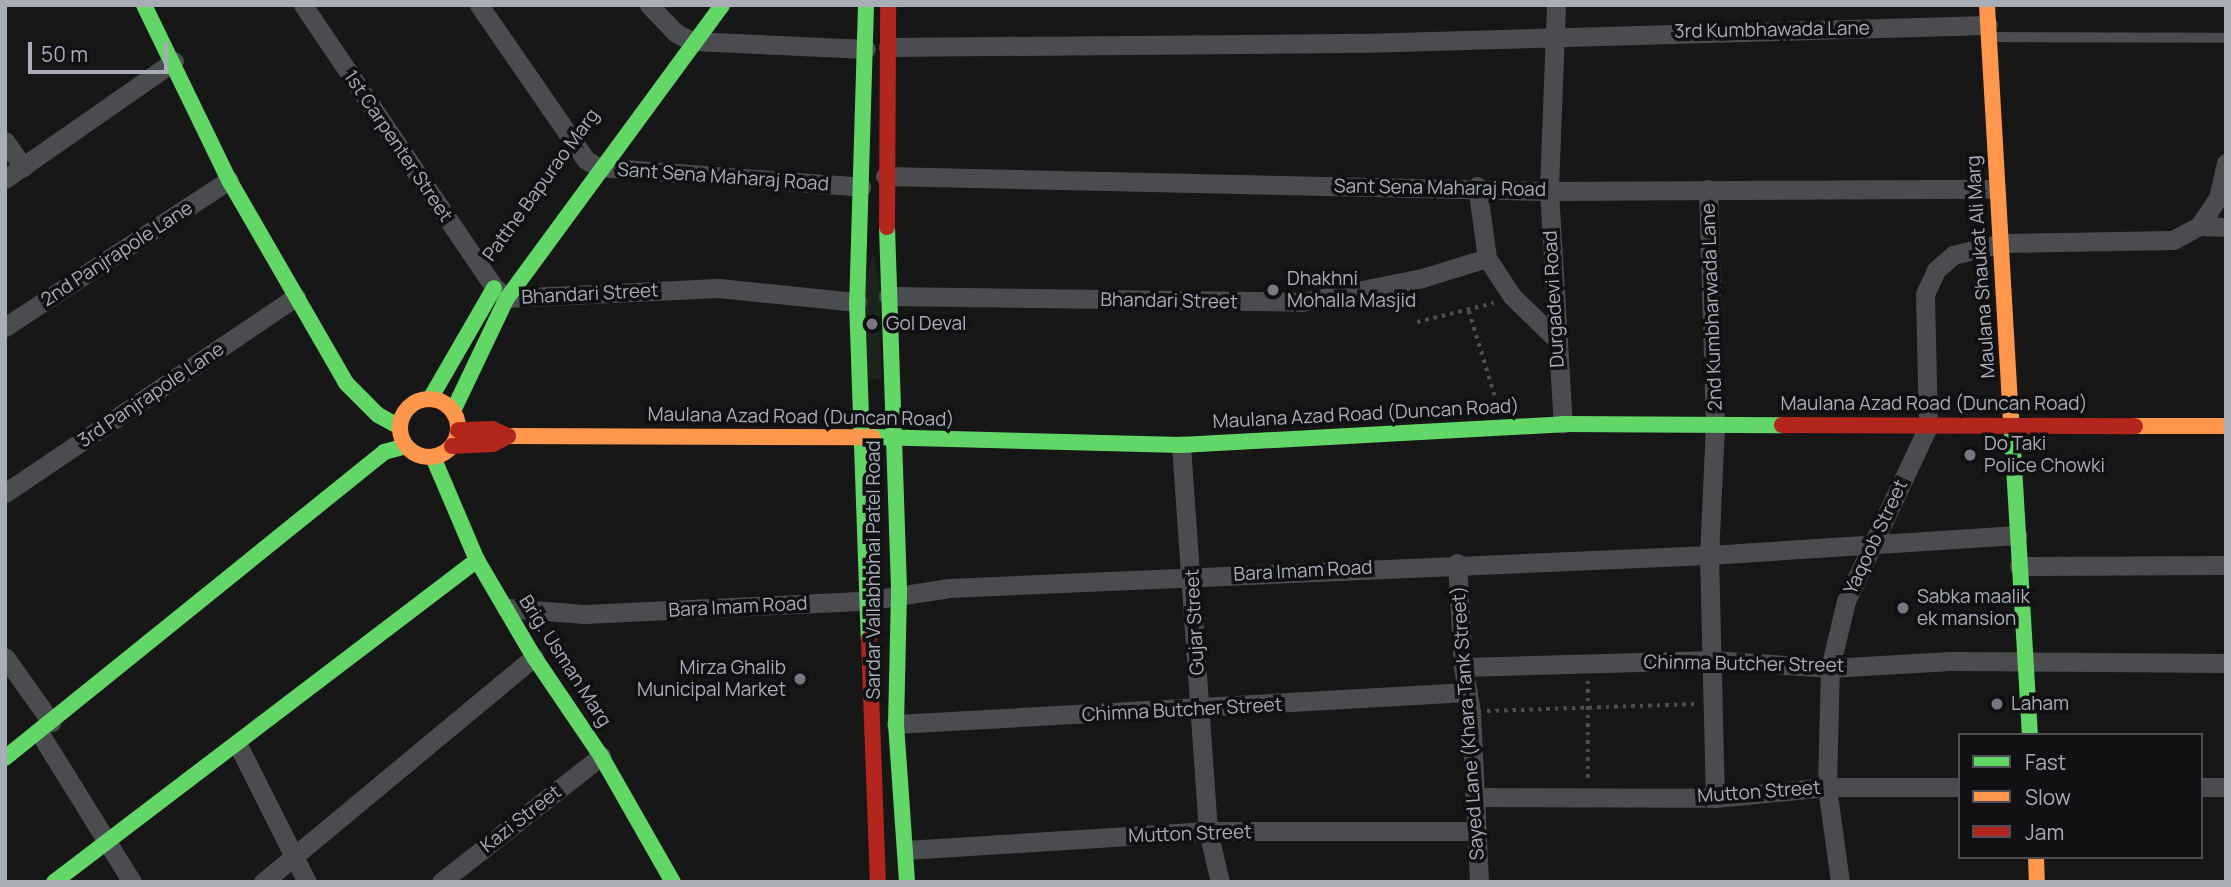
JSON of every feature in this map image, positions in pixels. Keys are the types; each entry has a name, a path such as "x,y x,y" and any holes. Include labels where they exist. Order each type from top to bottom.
{"main road":[{"path":"144,5 174,61 229,180 346,383 378,415 400,427"},
{"path":"679,39 722,5"},
{"name":"Sardar Vallabhbhai Patel Road","path":"866,5 857,302 863,437 865,601 878,882"},
{"name":"Sardar Vallabhbhai Patel Road","path":"888,5 885,176 899,593 896,724 907,882"},
{"name":"Maulana Shaukat Ali Marg","path":"1987,5 1995,189 2002,243 2030,733"},
{"path":"452,446 458,430 453,411 500,293 589,162 679,39 692,15"},
{"name":"Patthe Bapurao Marg","path":"430,399 563,192"},
{"path":"453,411 430,399 407,410 400,427 406,446 423,457 433,457 452,446 493,444 508,436"},
{"name":"Maulana Azad Road (Duncan Road)","path":"508,436 895,437 1181,445 1563,425 2226,426"},
{"path":"458,430 492,429 508,436"},
{"path":"5,758 384,452 406,446"},
{"name":"Brig. Usman Marg","path":"433,457 477,560 534,657 601,756 670,876"},
{"path":"54,882 238,745 477,560"},
{"path":"2036,859 2037,882"}],"street":[{"name":"1st Carpenter Street","path":"303,5 500,293"},
{"path":"479,5 589,162"},
{"path":"649,5 679,39 866,49"},
{"name":"Durgadevi Road","path":"1556,5 1549,191 1555,338 1563,425"},
{"name":"3rd Kumbhawada Lane","path":"888,47 1362,43 1556,34 1988,31"},
{"path":"5,180 174,61"},
{"path":"5,141 23,167"},
{"name":"Sant Sena Maharaj Road","path":"589,162 861,187"},
{"path":"2199,226 2218,198 2226,163"},
{"name":"Sant Sena Maharaj Road","path":"885,176 1477,186 1549,191 1995,189"},
{"name":"2nd Panjrapole Lane","path":"5,327 229,180"},
{"path":"1477,186 1487,258 1512,296 1555,338"},
{"name":"2nd Kumbharwada Lane","path":"1708,189 1716,425 1709,555 1715,798"},
{"path":"2199,226 2226,227"},
{"name":"Yaqoob Street","path":"1840,882 1827,787 1830,668 1846,601 1928,427 1925,294 1936,270 1953,255 2002,243 2173,240 2199,226"},
{"name":"Bhandari Street","path":"888,296 1302,302 1422,278 1487,258"},
{"name":"Bhandari Street","path":"500,293 719,288 857,302"},
{"name":"3rd Panjrapole Lane","path":"5,493 296,298"},
{"name":"Gujar Street","path":"1181,445 1193,576 1208,831 1220,882"},
{"name":"Bara Imam Road","path":"506,608 585,614 865,601 899,593 1193,576 1457,563 1709,555 1874,542 2017,535"},
{"name":"Sayed Lane (Khara Tank Street)","path":"1457,563 1463,667 1471,712 1479,882"},
{"path":"2019,566 2226,565"},
{"path":"5,657 132,882"},
{"path":"263,882 534,657"},
{"name":"Chinma Butcher Street","path":"1463,667 1712,660 1830,668 1950,661 2226,663"},
{"name":"Chimna Butcher Street","path":"896,724 1468,692"},
{"path":"238,745 307,882"},
{"name":"Kazi Street","path":"441,882 463,875 601,756"},
{"name":"Mutton Street","path":"1474,797 1715,798 1827,787 1958,788"},
{"path":"2203,787 2226,787"},
{"name":"Mutton Street","path":"905,850 1208,831 1475,831"},
{"path":"650,882 670,876"}],"lane":[{"path":"1988,31 2226,38"}],"path":[{"path":"1417,322 1469,311 1512,296"},
{"path":"1469,311 1504,428"},
{"path":"1586,662 1590,707 1588,797"},
{"path":"1471,712 1713,703"}],"shaded area":[{"path":"873,253 880,286 881,379 865,379 864,286"}],"traffic: fast":[{"path":"144,5 229,180 346,383 378,415 400,427"},
{"path":"453,411 507,298 722,5"},
{"path":"866,5 857,302 869,639"},
{"path":"887,227 899,593 896,724 907,882"},
{"path":"430,399 494,288"},
{"path":"2011,416 2030,733"},
{"path":"873,437 1181,445 1563,424 1782,425"},
{"path":"5,758 384,452 406,446"},
{"path":"433,457 477,560 534,657 601,756 673,882"},
{"path":"54,882 477,560"}],"traffic: slow":[{"path":"1987,5 2011,416"},
{"path":"429,399 440,401 453,412 458,428 456,439 445,452 429,457 418,455 405,444 400,428 402,417 413,404 429,399"},
{"path":"2135,426 2226,426"},
{"path":"508,436 873,437"},
{"path":"2036,859 2037,882"}],"traffic: jam":[{"path":"887,227 888,5"},
{"path":"1782,425 2135,426"},
{"path":"452,446 493,444 508,436 492,429 458,430"},
{"path":"869,639 878,882"}],"place":[{"name":"Dhakhni Mohalla Masjid","path":"1273,290"},
{"name":"Gol Deval","path":"872,324"},
{"name":"Do Taki Police Chowki","path":"1970,455"},
{"name":"Sabka maalik ek mansion","path":"1903,608"},
{"name":"Mirza Ghalib Municipal Market","path":"800,679"},
{"name":"Laham","path":"1997,704"}]}
